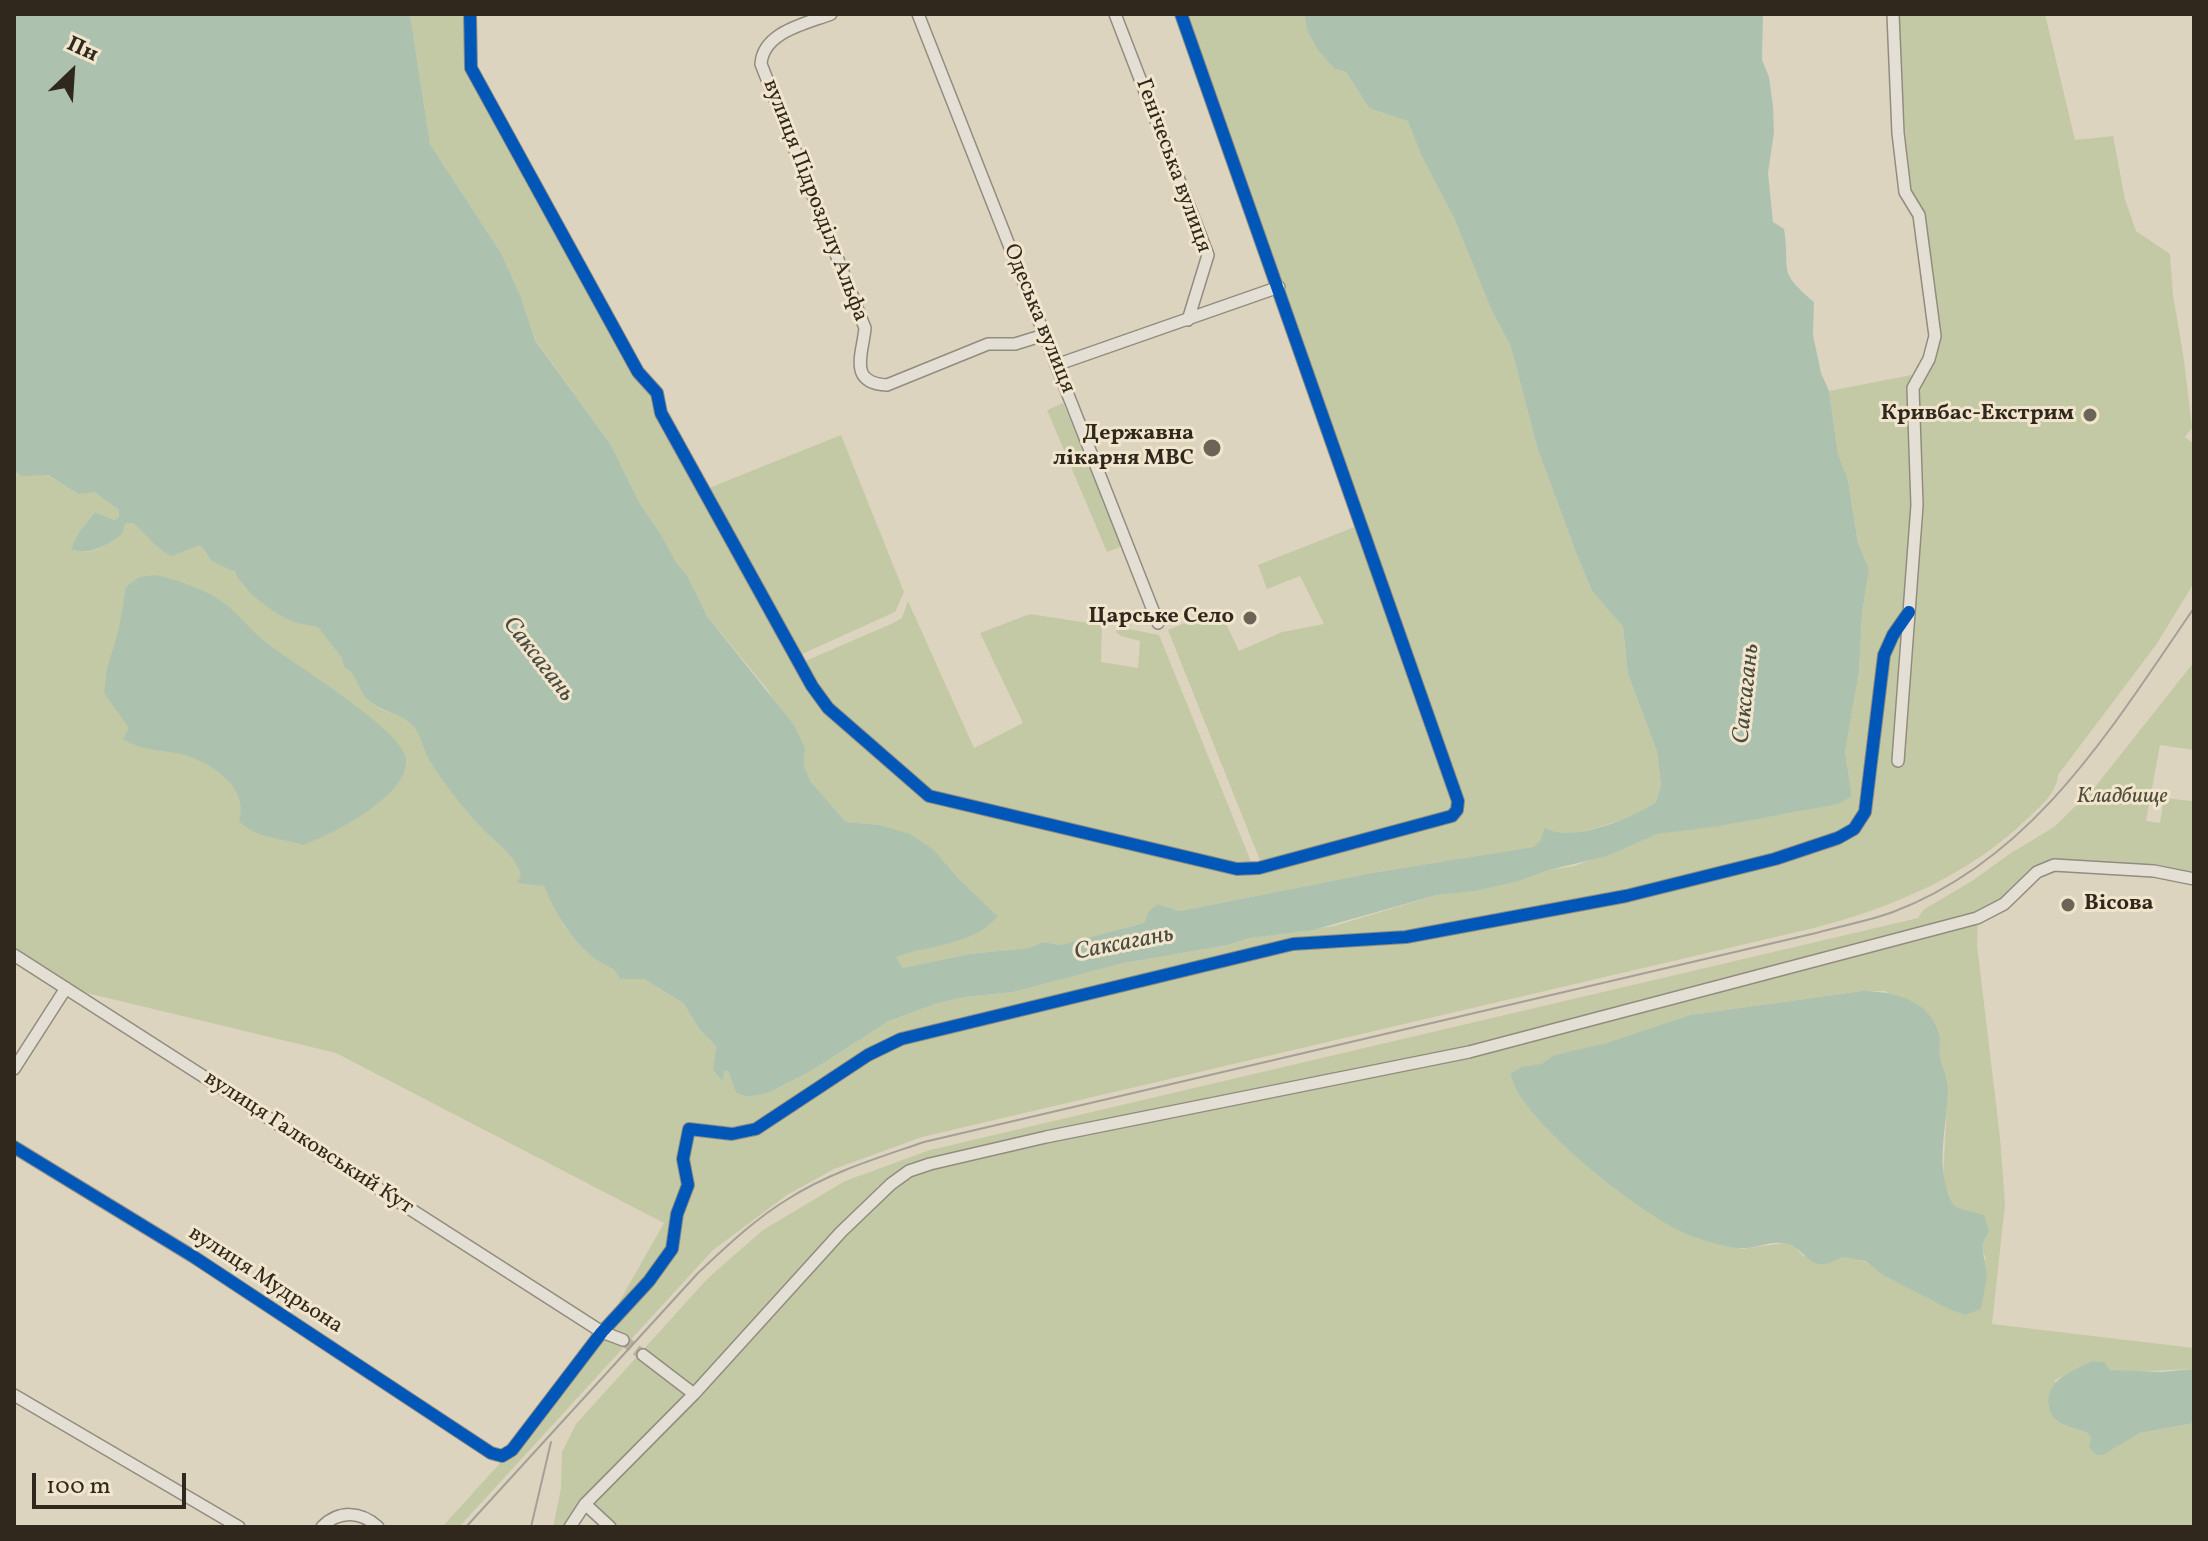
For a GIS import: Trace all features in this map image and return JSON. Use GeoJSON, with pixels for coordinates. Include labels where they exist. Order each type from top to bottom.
{"type":"FeatureCollection","features":[{"type":"Feature","properties":{"kind":"street"},"geometry":{"type":"LineString","coordinates":[[470,14],[471,68],[638,372],[657,393],[661,413],[812,686],[828,708],[929,796],[1237,869],[1259,868],[1452,816],[1457,810],[1458,801],[1181,14]]}},
{"type":"Feature","properties":{"kind":"street","name":"вулиця Підрозділу Альфа"},"geometry":{"type":"LineString","coordinates":[[831,14],[770,41],[762,52],[761,64],[865,328],[858,365],[877,385],[887,385],[988,344],[1015,344],[1044,335]]}},
{"type":"Feature","properties":{"kind":"street","name":"Одеська вулиця"},"geometry":{"type":"LineString","coordinates":[[918,14],[1158,623]]}},
{"type":"Feature","properties":{"kind":"street","name":"Генічеська вулиця"},"geometry":{"type":"LineString","coordinates":[[1115,14],[1208,255],[1188,320]]}},
{"type":"Feature","properties":{"kind":"street"},"geometry":{"type":"LineString","coordinates":[[1893,14],[1898,133],[1905,192],[1919,215],[1935,336],[1929,359],[1913,388],[1917,505],[1898,761]]}},
{"type":"Feature","properties":{"kind":"street"},"geometry":{"type":"LineString","coordinates":[[1056,365],[1279,287]]}},
{"type":"Feature","properties":{"kind":"street"},"geometry":{"type":"LineString","coordinates":[[602,1332],[649,1281],[672,1249],[677,1214],[688,1185],[683,1159],[689,1129],[732,1134],[756,1129],[868,1055],[901,1039],[1293,944],[1406,937],[1626,896],[1775,859],[1838,838],[1854,829],[1865,812],[1884,655],[1909,612]]}},
{"type":"Feature","properties":{"kind":"street"},"geometry":{"type":"LineString","coordinates":[[570,1527],[585,1504],[694,1394],[841,1232],[909,1171],[1046,1137],[1469,1052],[1977,918],[2004,904],[2037,872],[2054,865],[2154,871],[2194,879]]}},
{"type":"Feature","properties":{"kind":"street","name":"вулиця Галковський Кут"},"geometry":{"type":"LineString","coordinates":[[14,955],[602,1332],[623,1340]]}},
{"type":"Feature","properties":{"kind":"street"},"geometry":{"type":"LineString","coordinates":[[14,1069],[66,988]]}},
{"type":"Feature","properties":{"kind":"street","name":"вулиця Мудрьона"},"geometry":{"type":"LineString","coordinates":[[14,1147],[194,1257],[491,1453],[502,1456],[512,1450],[602,1332]]}},
{"type":"Feature","properties":{"kind":"street"},"geometry":{"type":"LineString","coordinates":[[643,1355],[694,1394]]}},
{"type":"Feature","properties":{"kind":"street"},"geometry":{"type":"LineString","coordinates":[[14,1395],[239,1527]]}},
{"type":"Feature","properties":{"kind":"street"},"geometry":{"type":"LineString","coordinates":[[585,1504],[610,1527]]}},
{"type":"Feature","properties":{"kind":"street"},"geometry":{"type":"LineString","coordinates":[[322,1527],[334,1518],[351,1514],[365,1517],[378,1527]]}},
{"type":"Feature","properties":{"kind":"green space"},"geometry":{"type":"Polygon","coordinates":[[[410,14],[465,14],[467,68],[654,395],[809,688],[927,799],[1236,872],[1461,812],[1283,285],[1186,14],[1304,14],[1307,30],[1335,69],[1346,72],[1369,108],[1408,120],[1422,157],[1454,218],[1491,309],[1511,347],[1537,447],[1576,553],[1592,591],[1623,627],[1628,674],[1657,752],[1661,785],[1656,802],[1600,827],[1551,836],[1534,847],[1372,873],[1180,911],[1157,904],[1148,912],[1144,923],[1060,945],[1043,942],[1029,948],[969,954],[902,968],[895,957],[960,939],[997,918],[934,850],[880,825],[846,822],[811,782],[804,766],[805,748],[767,689],[707,616],[687,575],[640,504],[611,445],[535,339],[521,297],[501,253],[430,144],[410,14]]]}},
{"type":"Feature","properties":{"kind":"green space"},"geometry":{"type":"Polygon","coordinates":[[[1898,14],[2045,14],[2075,140],[2113,136],[2125,199],[2136,231],[2170,254],[2192,428],[2185,437],[2194,444],[2194,583],[2156,645],[2058,775],[2055,788],[2047,799],[1980,857],[1928,887],[1873,910],[1814,928],[922,1137],[834,1169],[787,1195],[713,1250],[459,1527],[442,1527],[512,1450],[602,1332],[664,1223],[336,1053],[66,988],[14,955],[14,470],[21,475],[47,475],[78,494],[95,491],[119,510],[119,517],[114,520],[95,512],[79,532],[72,549],[96,550],[109,542],[125,524],[133,523],[153,542],[201,545],[208,556],[234,572],[243,586],[261,601],[288,617],[318,626],[369,701],[411,723],[444,782],[488,834],[511,854],[526,878],[544,886],[564,926],[580,945],[618,974],[644,979],[683,1003],[700,1030],[716,1046],[713,1072],[722,1081],[724,1069],[728,1071],[736,1093],[747,1097],[768,1093],[811,1071],[889,1021],[938,1003],[1013,992],[1124,963],[1228,945],[1250,938],[1334,926],[1437,895],[1476,891],[1574,866],[1657,834],[1796,812],[1852,796],[1845,752],[1859,672],[1862,614],[1869,569],[1858,543],[1848,480],[1838,454],[1829,391],[1927,372],[1935,359],[1940,336],[1925,215],[1909,190],[1898,14]]]}},
{"type":"Feature","properties":{"kind":"green space"},"geometry":{"type":"Polygon","coordinates":[[[1063,403],[1123,546],[1107,552],[1047,410],[1063,403]]]}},
{"type":"Feature","properties":{"kind":"green space"},"geometry":{"type":"Polygon","coordinates":[[[841,435],[904,592],[895,612],[800,655],[709,488],[841,435]]]}},
{"type":"Feature","properties":{"kind":"green space"},"geometry":{"type":"Polygon","coordinates":[[[1357,526],[1455,802],[1450,813],[1261,863],[1168,630],[1219,609],[1239,651],[1282,632],[1324,624],[1300,576],[1267,589],[1258,565],[1357,526]]]}},
{"type":"Feature","properties":{"kind":"green space"},"geometry":{"type":"Polygon","coordinates":[[[908,601],[974,748],[1023,723],[980,633],[1030,614],[1102,625],[1101,662],[1138,668],[1140,641],[1121,636],[1116,632],[1118,627],[1159,635],[1252,864],[1240,864],[932,793],[830,705],[803,662],[902,618],[908,601]]]}},
{"type":"Feature","properties":{"kind":"green space","name":"Кладбище"},"geometry":{"type":"Polygon","coordinates":[[[2194,662],[2194,750],[2160,745],[2146,821],[2160,823],[2164,798],[2192,801],[2194,784],[2194,879],[2054,865],[1978,918],[1977,945],[2005,1204],[1992,1324],[2194,1348],[2194,1369],[2126,1372],[2110,1370],[2092,1361],[2055,1380],[2057,1421],[2089,1434],[2103,1455],[2140,1433],[2194,1423],[2194,1527],[611,1527],[586,1504],[570,1527],[553,1527],[561,1488],[562,1452],[576,1424],[708,1278],[763,1230],[845,1181],[930,1150],[1918,918],[1923,910],[2054,827],[2095,787],[2194,662]],[[1862,991],[1690,1015],[1607,1044],[1554,1055],[1538,1064],[1594,1172],[1644,1208],[1742,1249],[1784,1243],[1795,1247],[1803,1256],[1862,1260],[1903,1283],[1986,1259],[1967,1210],[1955,1208],[1943,1180],[1948,1082],[1940,1057],[1938,1031],[1885,991],[1862,991]]]}},
{"type":"Feature","properties":{"kind":"water","name":"Саксагань"},"geometry":{"type":"Polygon","coordinates":[[[14,14],[410,14],[430,144],[501,253],[521,297],[535,340],[611,445],[640,504],[687,575],[707,616],[794,725],[805,748],[804,766],[811,782],[846,822],[880,825],[910,834],[934,850],[998,917],[983,930],[967,937],[896,957],[902,968],[969,954],[1029,948],[1043,942],[1060,945],[1144,923],[1148,912],[1157,904],[1180,911],[1372,873],[1533,847],[1540,841],[1545,828],[1556,832],[1585,831],[1632,815],[1656,802],[1661,785],[1657,752],[1628,674],[1623,627],[1592,591],[1576,553],[1537,447],[1511,347],[1491,309],[1454,218],[1422,157],[1408,121],[1369,108],[1346,72],[1335,69],[1318,50],[1307,30],[1304,14],[1763,14],[1762,60],[1769,77],[1773,106],[1774,132],[1768,173],[1773,222],[1784,229],[1790,276],[1814,302],[1813,335],[1821,373],[1829,391],[1838,454],[1848,480],[1858,543],[1869,569],[1862,614],[1859,672],[1845,752],[1852,796],[1838,804],[1657,834],[1607,856],[1519,881],[1476,891],[1437,895],[1313,930],[1250,938],[1228,945],[1124,963],[1013,992],[938,1003],[889,1021],[811,1071],[768,1093],[747,1097],[736,1093],[728,1071],[724,1070],[723,1082],[713,1071],[716,1046],[700,1030],[683,1003],[644,979],[620,979],[616,972],[587,952],[572,936],[544,886],[517,883],[521,875],[516,863],[450,791],[430,761],[414,727],[404,718],[368,700],[318,627],[292,621],[268,607],[244,586],[235,572],[212,561],[200,545],[171,556],[133,523],[125,524],[122,534],[98,549],[84,552],[71,549],[79,532],[95,512],[114,520],[119,517],[119,510],[95,492],[78,494],[48,475],[21,476],[14,470],[14,14]]]}},
{"type":"Feature","properties":{"kind":"water"},"geometry":{"type":"Polygon","coordinates":[[[156,575],[193,586],[220,600],[263,640],[343,696],[386,731],[400,746],[406,759],[404,773],[383,800],[350,823],[303,845],[246,827],[239,821],[241,809],[234,788],[206,764],[123,739],[129,728],[104,693],[107,669],[119,628],[126,587],[139,577],[156,575]]]}},
{"type":"Feature","properties":{"kind":"water"},"geometry":{"type":"Polygon","coordinates":[[[1862,991],[1896,995],[1917,1004],[1933,1020],[1938,1031],[1940,1056],[1948,1086],[1944,1178],[1955,1207],[1984,1215],[1989,1230],[1982,1245],[1987,1277],[1981,1309],[1965,1315],[1881,1274],[1866,1261],[1842,1257],[1830,1263],[1815,1263],[1783,1243],[1735,1248],[1674,1228],[1618,1191],[1559,1141],[1518,1092],[1511,1073],[1522,1067],[1541,1064],[1554,1055],[1607,1043],[1690,1015],[1862,991]]]}},
{"type":"Feature","properties":{"kind":"water"},"geometry":{"type":"Polygon","coordinates":[[[2092,1361],[2104,1362],[2110,1370],[2161,1372],[2194,1369],[2194,1423],[2140,1433],[2103,1455],[2096,1455],[2089,1447],[2089,1434],[2054,1418],[2049,1398],[2055,1383],[2092,1361]]]}},
{"type":"Feature","properties":{"kind":"tunnel"},"geometry":{"type":"LineString","coordinates":[[623,1340],[643,1355]]}},
{"type":"Feature","properties":{"kind":"tram line"},"geometry":{"type":"LineString","coordinates":[[466,1527],[698,1273],[753,1224],[804,1189],[854,1166],[924,1142],[1816,933],[1893,912],[1943,888],[1988,858],[2029,823],[2100,742],[2194,608]]}},
{"type":"Feature","properties":{"kind":"tram line"},"geometry":{"type":"LineString","coordinates":[[531,1527],[551,1442]]}},
{"type":"Feature","properties":{"kind":"cycle path"},"geometry":{"type":"LineString","coordinates":[[470,14],[471,68],[638,372],[657,393],[661,413],[812,686],[828,708],[929,796],[1237,869],[1259,868],[1452,816],[1457,810],[1458,801],[1181,14]]}},
{"type":"Feature","properties":{"kind":"cycle path"},"geometry":{"type":"LineString","coordinates":[[14,1147],[194,1257],[491,1453],[502,1456],[512,1450],[602,1332],[649,1281],[672,1249],[677,1214],[688,1185],[683,1159],[689,1129],[732,1134],[756,1129],[868,1055],[901,1039],[1293,944],[1406,937],[1626,896],[1775,859],[1838,838],[1854,829],[1865,812],[1884,655],[1909,612]]}},
{"type":"Feature","properties":{"kind":"place","name":"Кривбас-Екстрим"},"geometry":{"type":"Point","coordinates":[2090,415]}},
{"type":"Feature","properties":{"kind":"place","name":"Державна лікарня МВС"},"geometry":{"type":"Point","coordinates":[1212,448]}},
{"type":"Feature","properties":{"kind":"place","name":"Царське Село"},"geometry":{"type":"Point","coordinates":[1250,618]}},
{"type":"Feature","properties":{"kind":"place","name":"Вісова"},"geometry":{"type":"Point","coordinates":[2068,905]}}]}
